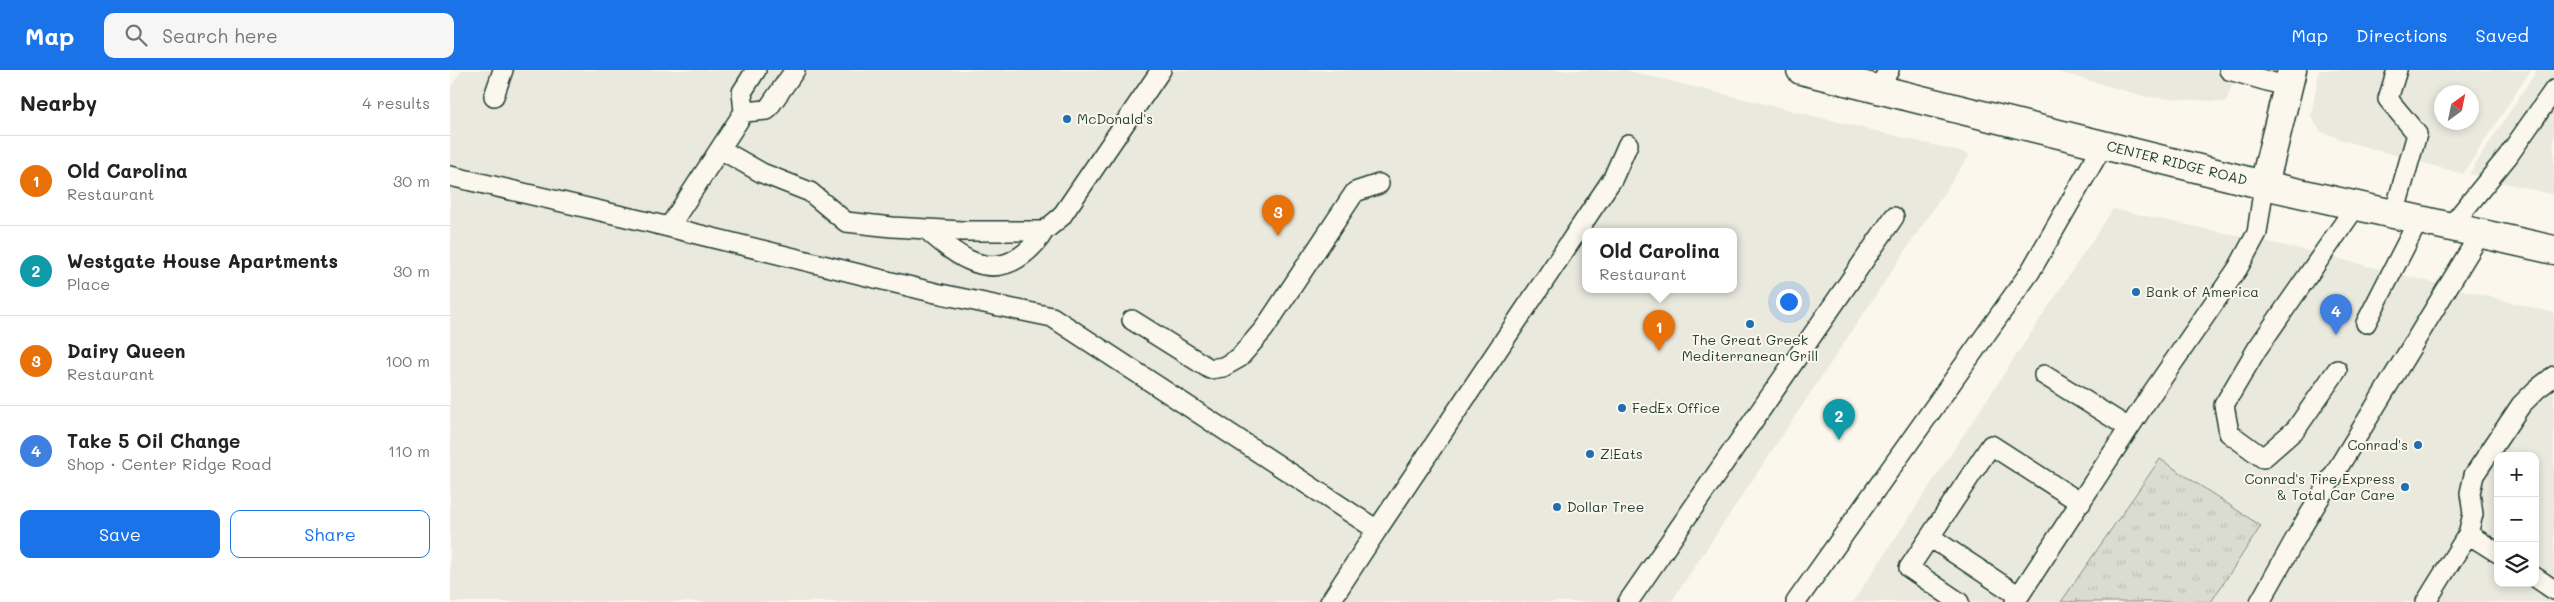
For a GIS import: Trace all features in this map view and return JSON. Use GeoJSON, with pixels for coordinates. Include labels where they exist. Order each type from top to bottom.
{"type":"FeatureCollection","features":[{"type":"Feature","properties":{"kind":"main road","name":"CENTER RIDGE ROAD"},"geometry":{"type":"LineString","coordinates":[[1801,70],[1884,80],[2103,145],[2264,185],[2554,250]]}},
{"type":"Feature","properties":{"kind":"main road"},"geometry":{"type":"LineString","coordinates":[[2264,185],[2290,79]]}},
{"type":"Feature","properties":{"kind":"lane"},"geometry":{"type":"LineString","coordinates":[[494,96],[503,70]]}},
{"type":"Feature","properties":{"kind":"lane"},"geometry":{"type":"LineString","coordinates":[[669,227],[744,112],[742,92],[756,70]]}},
{"type":"Feature","properties":{"kind":"lane"},"geometry":{"type":"LineString","coordinates":[[744,112],[767,110],[795,70]]}},
{"type":"Feature","properties":{"kind":"lane"},"geometry":{"type":"LineString","coordinates":[[926,229],[947,247],[968,261],[984,266],[1000,266],[1012,262],[1030,250],[1044,231],[1061,217],[1161,70]]}},
{"type":"Feature","properties":{"kind":"lane"},"geometry":{"type":"LineString","coordinates":[[2229,70],[2290,79]]}},
{"type":"Feature","properties":{"kind":"lane"},"geometry":{"type":"LineString","coordinates":[[2366,323],[2407,217],[2417,134],[2388,99],[2398,70]]}},
{"type":"Feature","properties":{"kind":"lane"},"geometry":{"type":"LineString","coordinates":[[2450,227],[2508,156],[2554,90]]}},
{"type":"Feature","properties":{"kind":"lane"},"geometry":{"type":"LineString","coordinates":[[2532,121],[2554,117]]}},
{"type":"Feature","properties":{"kind":"lane"},"geometry":{"type":"LineString","coordinates":[[1330,602],[1613,178],[1628,144]]}},
{"type":"Feature","properties":{"kind":"lane"},"geometry":{"type":"LineString","coordinates":[[1796,602],[2030,272],[2103,145]]}},
{"type":"Feature","properties":{"kind":"lane"},"geometry":{"type":"LineString","coordinates":[[720,149],[762,172],[810,192],[846,222],[926,229],[1044,231]]}},
{"type":"Feature","properties":{"kind":"lane"},"geometry":{"type":"LineString","coordinates":[[450,176],[669,227],[936,294],[1052,317],[1377,530]]}},
{"type":"Feature","properties":{"kind":"lane"},"geometry":{"type":"LineString","coordinates":[[1132,320],[1210,369],[1223,367],[1231,363],[1239,358],[1264,329],[1355,192],[1379,184]]}},
{"type":"Feature","properties":{"kind":"lane"},"geometry":{"type":"LineString","coordinates":[[1930,537],[2017,599],[2129,428],[2238,268],[2257,233],[2264,185]]}},
{"type":"Feature","properties":{"kind":"lane"},"geometry":{"type":"LineString","coordinates":[[2337,370],[2296,429],[2263,458],[2229,433],[2224,405],[2256,350],[2356,206]]}},
{"type":"Feature","properties":{"kind":"lane"},"geometry":{"type":"LineString","coordinates":[[1628,602],[1894,217]]}},
{"type":"Feature","properties":{"kind":"lane"},"geometry":{"type":"LineString","coordinates":[[2260,602],[2307,519],[2480,234]]}},
{"type":"Feature","properties":{"kind":"lane"},"geometry":{"type":"LineString","coordinates":[[2044,375],[2129,428]]}},
{"type":"Feature","properties":{"kind":"lane"},"geometry":{"type":"LineString","coordinates":[[2426,602],[2468,534],[2473,514],[2470,493],[2474,475],[2521,405],[2553,377]]}},
{"type":"Feature","properties":{"kind":"lane"},"geometry":{"type":"LineString","coordinates":[[1959,602],[1909,568],[1991,445],[2081,503]]}},
{"type":"Feature","properties":{"kind":"lane"},"geometry":{"type":"LineString","coordinates":[[2468,534],[2494,550]]}},
{"type":"Feature","properties":{"kind":"lane"},"geometry":{"type":"LineString","coordinates":[[2539,580],[2554,590]]}},
{"type":"Feature","properties":{"kind":"shaded area"},"geometry":{"type":"Polygon","coordinates":[[[462,70],[1625,70],[1970,154],[1671,602],[450,602],[450,88],[462,70]]]}},
{"type":"Feature","properties":{"kind":"shaded area"},"geometry":{"type":"Polygon","coordinates":[[[2052,70],[2237,70],[2226,102],[2147,97],[2052,70]]]}},
{"type":"Feature","properties":{"kind":"shaded area"},"geometry":{"type":"Polygon","coordinates":[[[2319,70],[2531,70],[2463,174],[2345,141],[2320,131],[2311,116],[2319,70]]]}},
{"type":"Feature","properties":{"kind":"shaded area"},"geometry":{"type":"Polygon","coordinates":[[[2537,70],[2554,70],[2554,195],[2469,174],[2537,70]]]}},
{"type":"Feature","properties":{"kind":"shaded area"},"geometry":{"type":"Polygon","coordinates":[[[2113,209],[2304,250],[2554,313],[2554,602],[2211,602],[2261,526],[2160,459],[2061,602],[1853,602],[2113,209]]]}},
{"type":"Feature","properties":{"kind":"green space"},"geometry":{"type":"Polygon","coordinates":[[[2160,459],[2261,526],[2211,602],[2061,602],[2160,459]]]}},
{"type":"Feature","properties":{"kind":"place","name":"McDonald's"},"geometry":{"type":"Point","coordinates":[1067,119]}},
{"type":"Feature","properties":{"kind":"place","name":"Dairy Queen"},"geometry":{"type":"Point","coordinates":[1278,236]}},
{"type":"Feature","properties":{"kind":"place","name":"Bank of America"},"geometry":{"type":"Point","coordinates":[2136,292]}},
{"type":"Feature","properties":{"kind":"place","name":"The Great Greek Mediterranean Grill"},"geometry":{"type":"Point","coordinates":[1750,324]}},
{"type":"Feature","properties":{"kind":"place","name":"Take 5 Oil Change"},"geometry":{"type":"Point","coordinates":[2336,335]}},
{"type":"Feature","properties":{"kind":"place","name":"Old Carolina"},"geometry":{"type":"Point","coordinates":[1659,351]}},
{"type":"Feature","properties":{"kind":"place","name":"FedEx Office"},"geometry":{"type":"Point","coordinates":[1622,408]}},
{"type":"Feature","properties":{"kind":"place","name":"Westgate House Apartments"},"geometry":{"type":"Point","coordinates":[1839,440]}},
{"type":"Feature","properties":{"kind":"place","name":"Conrad's"},"geometry":{"type":"Point","coordinates":[2418,445]}},
{"type":"Feature","properties":{"kind":"place","name":"Z!Eats"},"geometry":{"type":"Point","coordinates":[1590,454]}},
{"type":"Feature","properties":{"kind":"place","name":"Conrad's Tire Express & Total Car Care"},"geometry":{"type":"Point","coordinates":[2405,487]}},
{"type":"Feature","properties":{"kind":"place","name":"Dollar Tree"},"geometry":{"type":"Point","coordinates":[1557,507]}}]}
